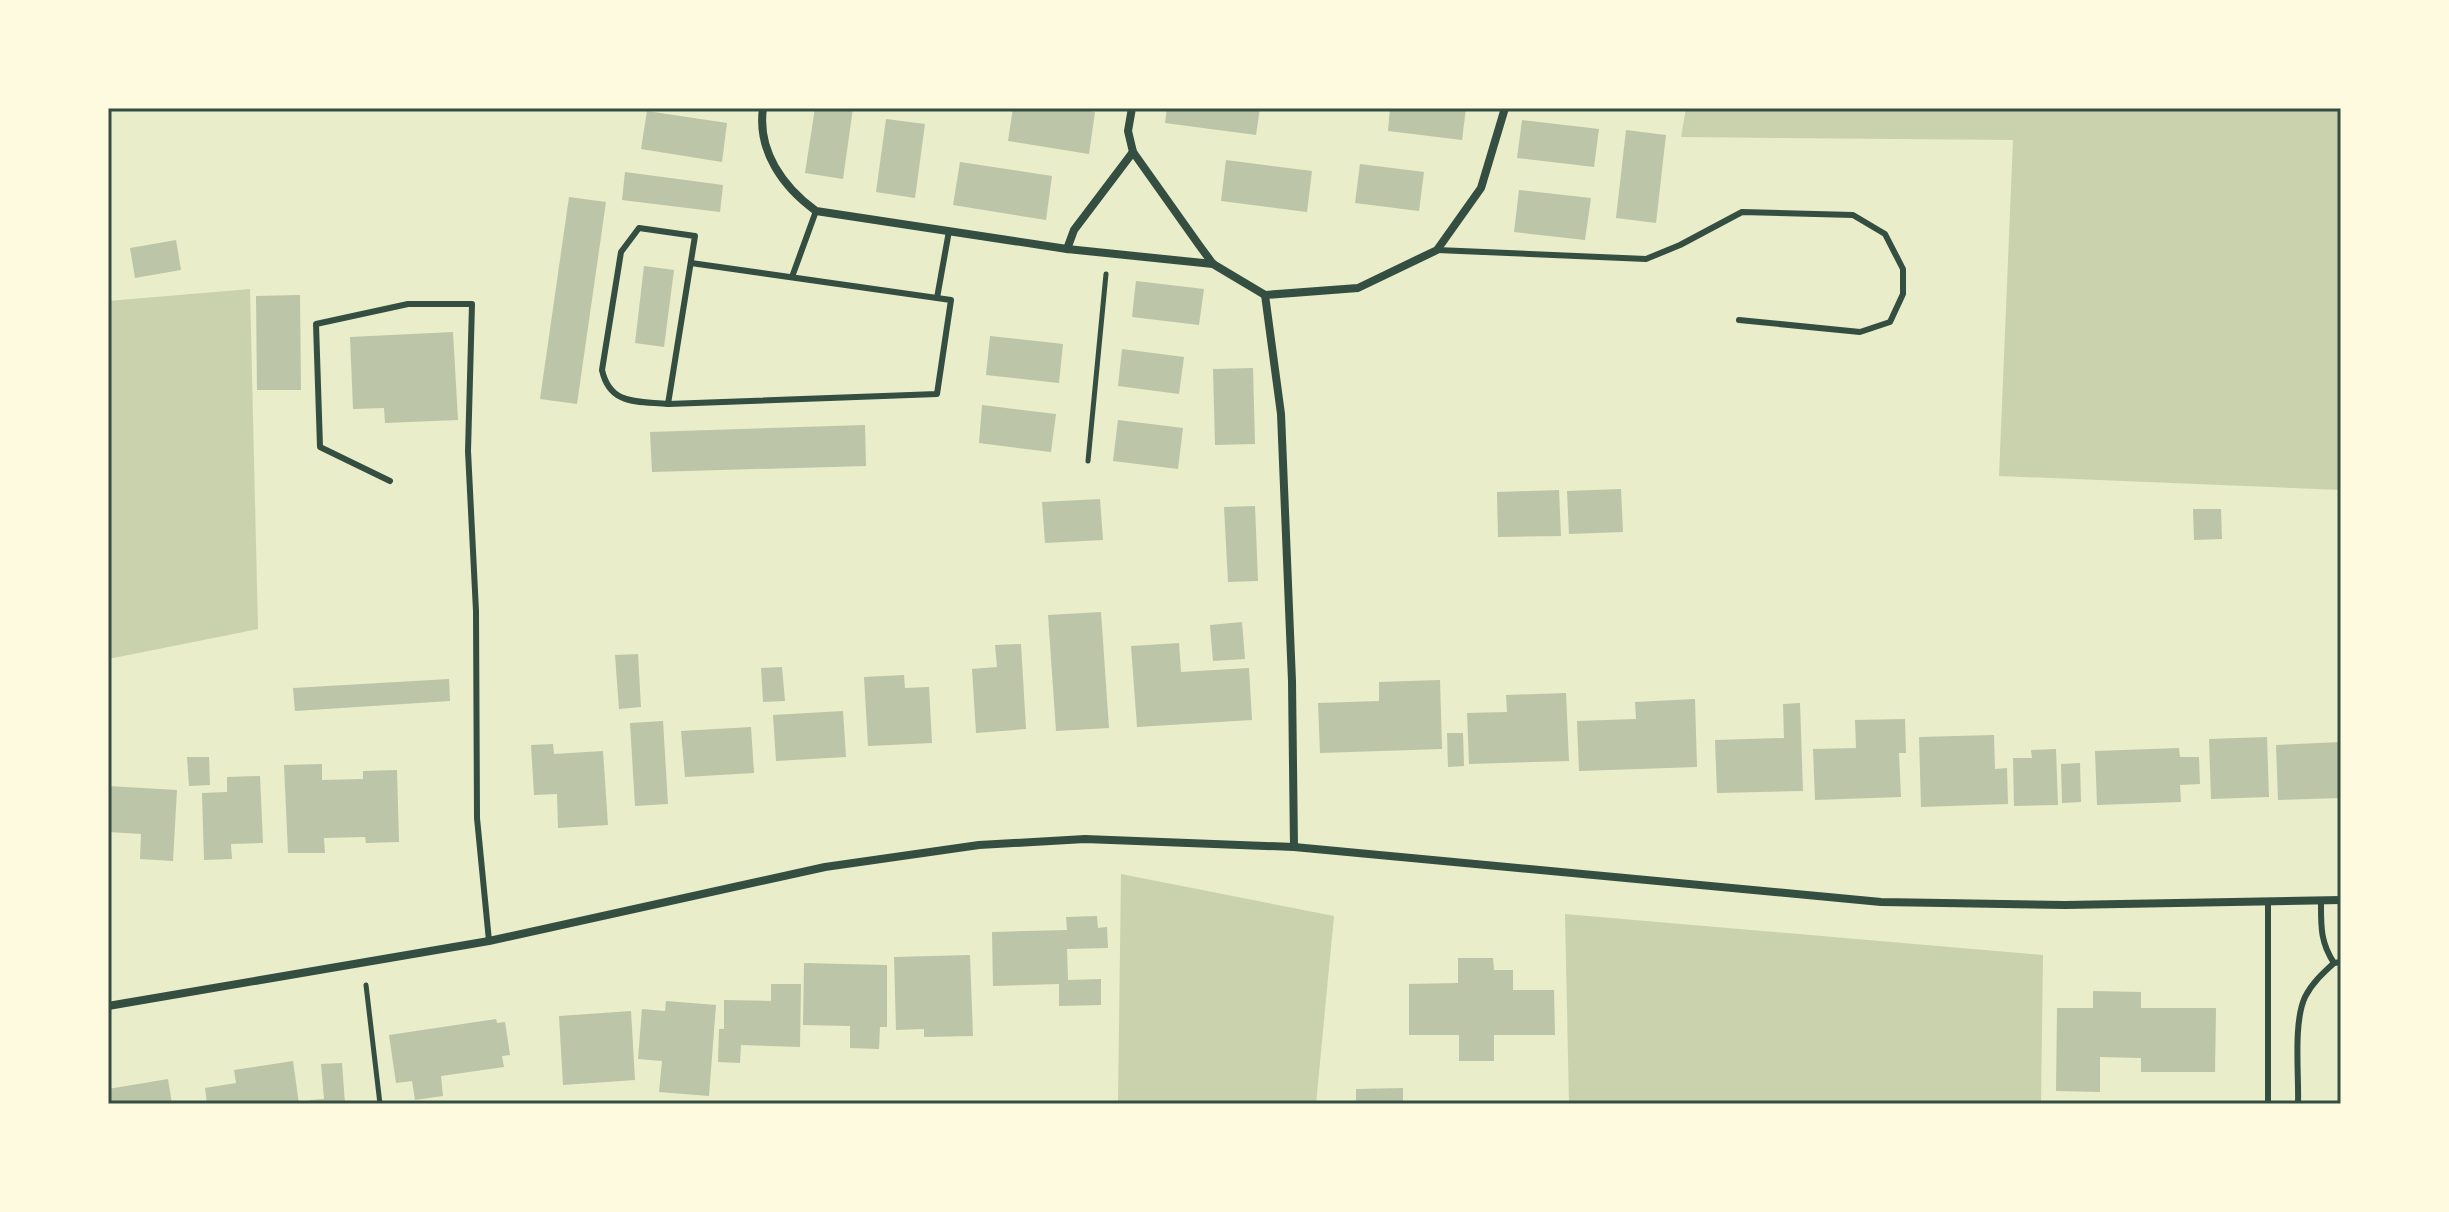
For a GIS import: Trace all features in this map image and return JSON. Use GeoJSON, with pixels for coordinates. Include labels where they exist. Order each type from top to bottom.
{"type":"FeatureCollection","features":[{"type":"Feature","properties":{"kind":"street"},"geometry":{"type":"LineString","coordinates":[[763,108],[768,151],[778,175],[797,197],[816,211],[1067,249],[1213,264]]}},
{"type":"Feature","properties":{"kind":"street"},"geometry":{"type":"LineString","coordinates":[[1132,108],[1128,131],[1133,152],[1213,264],[1265,295],[1358,288],[1437,250],[1481,188],[1505,108]]}},
{"type":"Feature","properties":{"kind":"street"},"geometry":{"type":"LineString","coordinates":[[1067,249],[1074,230],[1133,152]]}},
{"type":"Feature","properties":{"kind":"street"},"geometry":{"type":"LineString","coordinates":[[1265,295],[1281,414],[1292,681],[1294,847]]}},
{"type":"Feature","properties":{"kind":"street"},"geometry":{"type":"LineString","coordinates":[[108,1006],[489,941],[825,867],[979,845],[1085,839],[1202,841],[1294,847],[1881,902],[2065,905],[2341,900]]}},
{"type":"Feature","properties":{"kind":"lane"},"geometry":{"type":"LineString","coordinates":[[792,277],[816,211]]}},
{"type":"Feature","properties":{"kind":"lane"},"geometry":{"type":"LineString","coordinates":[[1437,250],[1646,259],[1742,212],[1853,215],[1885,234],[1903,269],[1903,294],[1890,322],[1860,332],[1739,320]]}},
{"type":"Feature","properties":{"kind":"lane"},"geometry":{"type":"LineString","coordinates":[[668,404],[695,236],[639,228],[621,252],[602,370],[605,387],[620,399],[668,404],[937,394],[951,300],[691,263]]}},
{"type":"Feature","properties":{"kind":"lane"},"geometry":{"type":"LineString","coordinates":[[937,298],[949,231]]}},
{"type":"Feature","properties":{"kind":"lane"},"geometry":{"type":"LineString","coordinates":[[390,481],[320,447],[316,324],[408,304],[472,304],[468,451],[476,611],[477,818],[489,941]]}},
{"type":"Feature","properties":{"kind":"lane"},"geometry":{"type":"LineString","coordinates":[[2298,1104],[2303,1003],[2318,979],[2337,963],[2325,949],[2320,933],[2321,901]]}},
{"type":"Feature","properties":{"kind":"lane"},"geometry":{"type":"LineString","coordinates":[[2268,903],[2268,1104]]}},
{"type":"Feature","properties":{"kind":"path"},"geometry":{"type":"LineString","coordinates":[[1088,461],[1108,253]]}},
{"type":"Feature","properties":{"kind":"path"},"geometry":{"type":"LineString","coordinates":[[363,964],[380,1104]]}},
{"type":"Feature","properties":{"kind":"green space"},"geometry":{"type":"Polygon","coordinates":[[[1686,108],[2341,108],[2341,490],[1999,476],[2013,140],[1681,137],[1686,108]]]}},
{"type":"Feature","properties":{"kind":"green space"},"geometry":{"type":"Polygon","coordinates":[[[250,289],[258,629],[108,659],[108,301],[250,289]]]}},
{"type":"Feature","properties":{"kind":"green space"},"geometry":{"type":"Polygon","coordinates":[[[1121,874],[1334,916],[1316,1104],[1118,1104],[1121,874]]]}},
{"type":"Feature","properties":{"kind":"green space"},"geometry":{"type":"Polygon","coordinates":[[[1565,914],[2043,955],[2041,1104],[1569,1104],[1565,914]]]}},
{"type":"Feature","properties":{"kind":"building"},"geometry":{"type":"Polygon","coordinates":[[[815,108],[853,108],[843,179],[805,173],[815,108]]]}},
{"type":"Feature","properties":{"kind":"building"},"geometry":{"type":"Polygon","coordinates":[[[1013,108],[1071,108],[1095,112],[1089,154],[1008,141],[1013,108]]]}},
{"type":"Feature","properties":{"kind":"building"},"geometry":{"type":"Polygon","coordinates":[[[1167,108],[1260,108],[1256,135],[1165,123],[1167,108]]]}},
{"type":"Feature","properties":{"kind":"building"},"geometry":{"type":"Polygon","coordinates":[[[1390,108],[1466,108],[1462,140],[1388,131],[1390,108]]]}},
{"type":"Feature","properties":{"kind":"building"},"geometry":{"type":"Polygon","coordinates":[[[647,111],[727,123],[722,162],[641,149],[647,111]]]}},
{"type":"Feature","properties":{"kind":"building"},"geometry":{"type":"Polygon","coordinates":[[[886,119],[925,124],[915,198],[876,192],[886,119]]]}},
{"type":"Feature","properties":{"kind":"building"},"geometry":{"type":"Polygon","coordinates":[[[1522,120],[1599,129],[1594,167],[1517,158],[1522,120]]]}},
{"type":"Feature","properties":{"kind":"building"},"geometry":{"type":"Polygon","coordinates":[[[1626,130],[1666,135],[1656,223],[1616,218],[1626,130]]]}},
{"type":"Feature","properties":{"kind":"building"},"geometry":{"type":"Polygon","coordinates":[[[1226,160],[1312,171],[1307,212],[1221,201],[1226,160]]]}},
{"type":"Feature","properties":{"kind":"building"},"geometry":{"type":"Polygon","coordinates":[[[960,162],[1052,176],[1046,220],[953,205],[960,162]]]}},
{"type":"Feature","properties":{"kind":"building"},"geometry":{"type":"Polygon","coordinates":[[[1360,164],[1424,172],[1419,211],[1355,203],[1360,164]]]}},
{"type":"Feature","properties":{"kind":"building"},"geometry":{"type":"Polygon","coordinates":[[[625,172],[723,185],[720,212],[622,200],[625,172]]]}},
{"type":"Feature","properties":{"kind":"building"},"geometry":{"type":"Polygon","coordinates":[[[1519,190],[1591,198],[1585,240],[1514,232],[1519,190]]]}},
{"type":"Feature","properties":{"kind":"building"},"geometry":{"type":"Polygon","coordinates":[[[569,197],[606,202],[577,404],[540,399],[569,197]]]}},
{"type":"Feature","properties":{"kind":"building"},"geometry":{"type":"Polygon","coordinates":[[[176,240],[181,270],[135,278],[130,248],[176,240]]]}},
{"type":"Feature","properties":{"kind":"building"},"geometry":{"type":"Polygon","coordinates":[[[644,266],[674,270],[664,347],[635,343],[644,266]]]}},
{"type":"Feature","properties":{"kind":"building"},"geometry":{"type":"Polygon","coordinates":[[[1136,281],[1204,289],[1199,325],[1132,317],[1136,281]]]}},
{"type":"Feature","properties":{"kind":"building"},"geometry":{"type":"Polygon","coordinates":[[[300,295],[301,390],[257,390],[256,296],[300,295]]]}},
{"type":"Feature","properties":{"kind":"building"},"geometry":{"type":"Polygon","coordinates":[[[453,332],[458,420],[385,423],[384,408],[353,409],[350,337],[453,332]]]}},
{"type":"Feature","properties":{"kind":"building"},"geometry":{"type":"Polygon","coordinates":[[[990,336],[1063,344],[1059,383],[986,375],[990,336]]]}},
{"type":"Feature","properties":{"kind":"building"},"geometry":{"type":"Polygon","coordinates":[[[1122,349],[1184,357],[1179,394],[1118,386],[1122,349]]]}},
{"type":"Feature","properties":{"kind":"building"},"geometry":{"type":"Polygon","coordinates":[[[1253,368],[1255,444],[1215,445],[1213,369],[1253,368]]]}},
{"type":"Feature","properties":{"kind":"building"},"geometry":{"type":"Polygon","coordinates":[[[982,405],[1056,414],[1051,452],[979,443],[982,405]]]}},
{"type":"Feature","properties":{"kind":"building"},"geometry":{"type":"Polygon","coordinates":[[[1118,420],[1183,428],[1178,469],[1113,461],[1118,420]]]}},
{"type":"Feature","properties":{"kind":"building"},"geometry":{"type":"Polygon","coordinates":[[[865,425],[866,466],[652,472],[650,432],[865,425]]]}},
{"type":"Feature","properties":{"kind":"building"},"geometry":{"type":"Polygon","coordinates":[[[1621,489],[1623,532],[1569,534],[1567,491],[1621,489]]]}},
{"type":"Feature","properties":{"kind":"building"},"geometry":{"type":"Polygon","coordinates":[[[1559,490],[1561,536],[1498,537],[1497,492],[1559,490]]]}},
{"type":"Feature","properties":{"kind":"building"},"geometry":{"type":"Polygon","coordinates":[[[1100,499],[1103,540],[1045,543],[1042,502],[1100,499]]]}},
{"type":"Feature","properties":{"kind":"building"},"geometry":{"type":"Polygon","coordinates":[[[1255,506],[1258,581],[1228,582],[1224,507],[1255,506]]]}},
{"type":"Feature","properties":{"kind":"building"},"geometry":{"type":"Polygon","coordinates":[[[2193,509],[2221,509],[2222,539],[2194,540],[2193,509]]]}},
{"type":"Feature","properties":{"kind":"building"},"geometry":{"type":"Polygon","coordinates":[[[1101,612],[1109,728],[1056,731],[1048,615],[1101,612]]]}},
{"type":"Feature","properties":{"kind":"building"},"geometry":{"type":"Polygon","coordinates":[[[1242,622],[1245,659],[1213,661],[1210,625],[1242,622]]]}},
{"type":"Feature","properties":{"kind":"building"},"geometry":{"type":"Polygon","coordinates":[[[1179,643],[1181,672],[1249,668],[1252,720],[1137,727],[1131,646],[1179,643]]]}},
{"type":"Feature","properties":{"kind":"building"},"geometry":{"type":"Polygon","coordinates":[[[1021,644],[1026,729],[976,733],[972,669],[997,667],[995,645],[1021,644]]]}},
{"type":"Feature","properties":{"kind":"building"},"geometry":{"type":"Polygon","coordinates":[[[638,654],[641,707],[619,709],[615,655],[638,654]]]}},
{"type":"Feature","properties":{"kind":"building"},"geometry":{"type":"Polygon","coordinates":[[[782,667],[785,701],[763,702],[761,668],[782,667]]]}},
{"type":"Feature","properties":{"kind":"building"},"geometry":{"type":"Polygon","coordinates":[[[904,675],[905,688],[929,687],[932,743],[868,746],[864,677],[904,675]]]}},
{"type":"Feature","properties":{"kind":"building"},"geometry":{"type":"Polygon","coordinates":[[[449,679],[450,701],[295,711],[293,688],[449,679]]]}},
{"type":"Feature","properties":{"kind":"building"},"geometry":{"type":"Polygon","coordinates":[[[1440,680],[1442,749],[1320,753],[1318,703],[1379,701],[1379,682],[1440,680]]]}},
{"type":"Feature","properties":{"kind":"building"},"geometry":{"type":"Polygon","coordinates":[[[1566,693],[1569,761],[1469,764],[1467,713],[1507,712],[1506,695],[1566,693]]]}},
{"type":"Feature","properties":{"kind":"building"},"geometry":{"type":"Polygon","coordinates":[[[1695,699],[1697,767],[1579,771],[1577,721],[1636,719],[1635,702],[1695,699]]]}},
{"type":"Feature","properties":{"kind":"building"},"geometry":{"type":"Polygon","coordinates":[[[1800,703],[1803,791],[1717,793],[1715,740],[1784,738],[1783,704],[1800,703]]]}},
{"type":"Feature","properties":{"kind":"building"},"geometry":{"type":"Polygon","coordinates":[[[843,711],[846,757],[776,761],[773,715],[843,711]]]}},
{"type":"Feature","properties":{"kind":"building"},"geometry":{"type":"Polygon","coordinates":[[[1905,719],[1906,753],[1899,753],[1901,797],[1815,800],[1813,749],[1856,748],[1855,720],[1905,719]]]}},
{"type":"Feature","properties":{"kind":"building"},"geometry":{"type":"Polygon","coordinates":[[[663,721],[668,804],[635,806],[630,723],[663,721]]]}},
{"type":"Feature","properties":{"kind":"building"},"geometry":{"type":"Polygon","coordinates":[[[751,727],[754,773],[685,777],[681,731],[751,727]]]}},
{"type":"Feature","properties":{"kind":"building"},"geometry":{"type":"Polygon","coordinates":[[[1447,733],[1463,733],[1464,766],[1448,767],[1447,733]]]}},
{"type":"Feature","properties":{"kind":"building"},"geometry":{"type":"Polygon","coordinates":[[[1994,735],[1995,769],[2007,768],[2008,804],[1921,807],[1919,737],[1994,735]]]}},
{"type":"Feature","properties":{"kind":"building"},"geometry":{"type":"Polygon","coordinates":[[[2267,737],[2269,797],[2211,799],[2209,739],[2267,737]]]}},
{"type":"Feature","properties":{"kind":"building"},"geometry":{"type":"Polygon","coordinates":[[[2341,742],[2341,798],[2278,800],[2276,745],[2341,742]]]}},
{"type":"Feature","properties":{"kind":"building"},"geometry":{"type":"Polygon","coordinates":[[[553,744],[554,754],[603,751],[608,825],[558,828],[557,794],[534,795],[531,745],[553,744]]]}},
{"type":"Feature","properties":{"kind":"building"},"geometry":{"type":"Polygon","coordinates":[[[2179,748],[2180,757],[2199,757],[2200,784],[2180,785],[2181,802],[2097,805],[2095,751],[2179,748]]]}},
{"type":"Feature","properties":{"kind":"building"},"geometry":{"type":"Polygon","coordinates":[[[2056,749],[2058,805],[2014,806],[2013,758],[2032,758],[2031,750],[2056,749]]]}},
{"type":"Feature","properties":{"kind":"building"},"geometry":{"type":"Polygon","coordinates":[[[187,757],[209,757],[210,785],[189,786],[187,757]]]}},
{"type":"Feature","properties":{"kind":"building"},"geometry":{"type":"Polygon","coordinates":[[[2080,763],[2081,802],[2062,803],[2061,764],[2080,763]]]}},
{"type":"Feature","properties":{"kind":"building"},"geometry":{"type":"Polygon","coordinates":[[[322,764],[322,780],[363,779],[363,771],[397,770],[399,842],[366,843],[365,837],[324,838],[325,853],[288,853],[284,765],[322,764]]]}},
{"type":"Feature","properties":{"kind":"building"},"geometry":{"type":"Polygon","coordinates":[[[260,776],[263,843],[231,844],[232,859],[204,860],[202,793],[227,792],[227,777],[260,776]]]}},
{"type":"Feature","properties":{"kind":"building"},"geometry":{"type":"Polygon","coordinates":[[[108,786],[177,790],[173,861],[140,859],[141,834],[108,832],[108,786]]]}},
{"type":"Feature","properties":{"kind":"building"},"geometry":{"type":"Polygon","coordinates":[[[1097,916],[1098,928],[1107,927],[1108,948],[1067,949],[1068,980],[1101,979],[1101,1005],[1059,1006],[1059,984],[993,986],[992,932],[1067,930],[1066,917],[1097,916]]]}},
{"type":"Feature","properties":{"kind":"building"},"geometry":{"type":"Polygon","coordinates":[[[970,955],[973,1036],[924,1037],[924,1029],[896,1030],[894,957],[970,955]]]}},
{"type":"Feature","properties":{"kind":"building"},"geometry":{"type":"Polygon","coordinates":[[[1458,958],[1493,958],[1494,970],[1513,970],[1513,990],[1554,990],[1555,1035],[1494,1035],[1494,1061],[1459,1061],[1459,1035],[1409,1035],[1409,984],[1458,983],[1458,958]]]}},
{"type":"Feature","properties":{"kind":"building"},"geometry":{"type":"Polygon","coordinates":[[[804,963],[887,965],[887,1027],[880,1027],[879,1049],[850,1048],[850,1026],[803,1025],[804,963]]]}},
{"type":"Feature","properties":{"kind":"building"},"geometry":{"type":"Polygon","coordinates":[[[771,984],[801,984],[800,1047],[741,1045],[740,1063],[718,1062],[719,1029],[724,1029],[724,1000],[771,1001],[771,984]]]}},
{"type":"Feature","properties":{"kind":"building"},"geometry":{"type":"Polygon","coordinates":[[[2093,991],[2141,992],[2141,1008],[2216,1008],[2215,1072],[2141,1072],[2141,1058],[2100,1057],[2100,1092],[2056,1091],[2057,1008],[2093,1008],[2093,991]]]}},
{"type":"Feature","properties":{"kind":"building"},"geometry":{"type":"Polygon","coordinates":[[[666,1001],[716,1005],[709,1096],[659,1092],[662,1061],[638,1059],[642,1009],[665,1011],[666,1001]]]}},
{"type":"Feature","properties":{"kind":"building"},"geometry":{"type":"Polygon","coordinates":[[[631,1011],[635,1080],[563,1085],[559,1016],[631,1011]]]}},
{"type":"Feature","properties":{"kind":"building"},"geometry":{"type":"Polygon","coordinates":[[[496,1019],[497,1023],[505,1022],[510,1055],[502,1056],[504,1067],[441,1076],[443,1096],[415,1100],[412,1081],[396,1083],[389,1035],[496,1019]]]}},
{"type":"Feature","properties":{"kind":"building"},"geometry":{"type":"Polygon","coordinates":[[[293,1061],[299,1104],[207,1104],[205,1088],[236,1083],[234,1070],[293,1061]]]}},
{"type":"Feature","properties":{"kind":"building"},"geometry":{"type":"Polygon","coordinates":[[[342,1063],[345,1104],[310,1104],[310,1100],[324,1099],[321,1064],[342,1063]]]}},
{"type":"Feature","properties":{"kind":"building"},"geometry":{"type":"Polygon","coordinates":[[[168,1079],[172,1104],[108,1104],[108,1089],[168,1079]]]}},
{"type":"Feature","properties":{"kind":"building"},"geometry":{"type":"Polygon","coordinates":[[[1403,1088],[1403,1104],[1356,1104],[1356,1089],[1403,1088]]]}}]}
